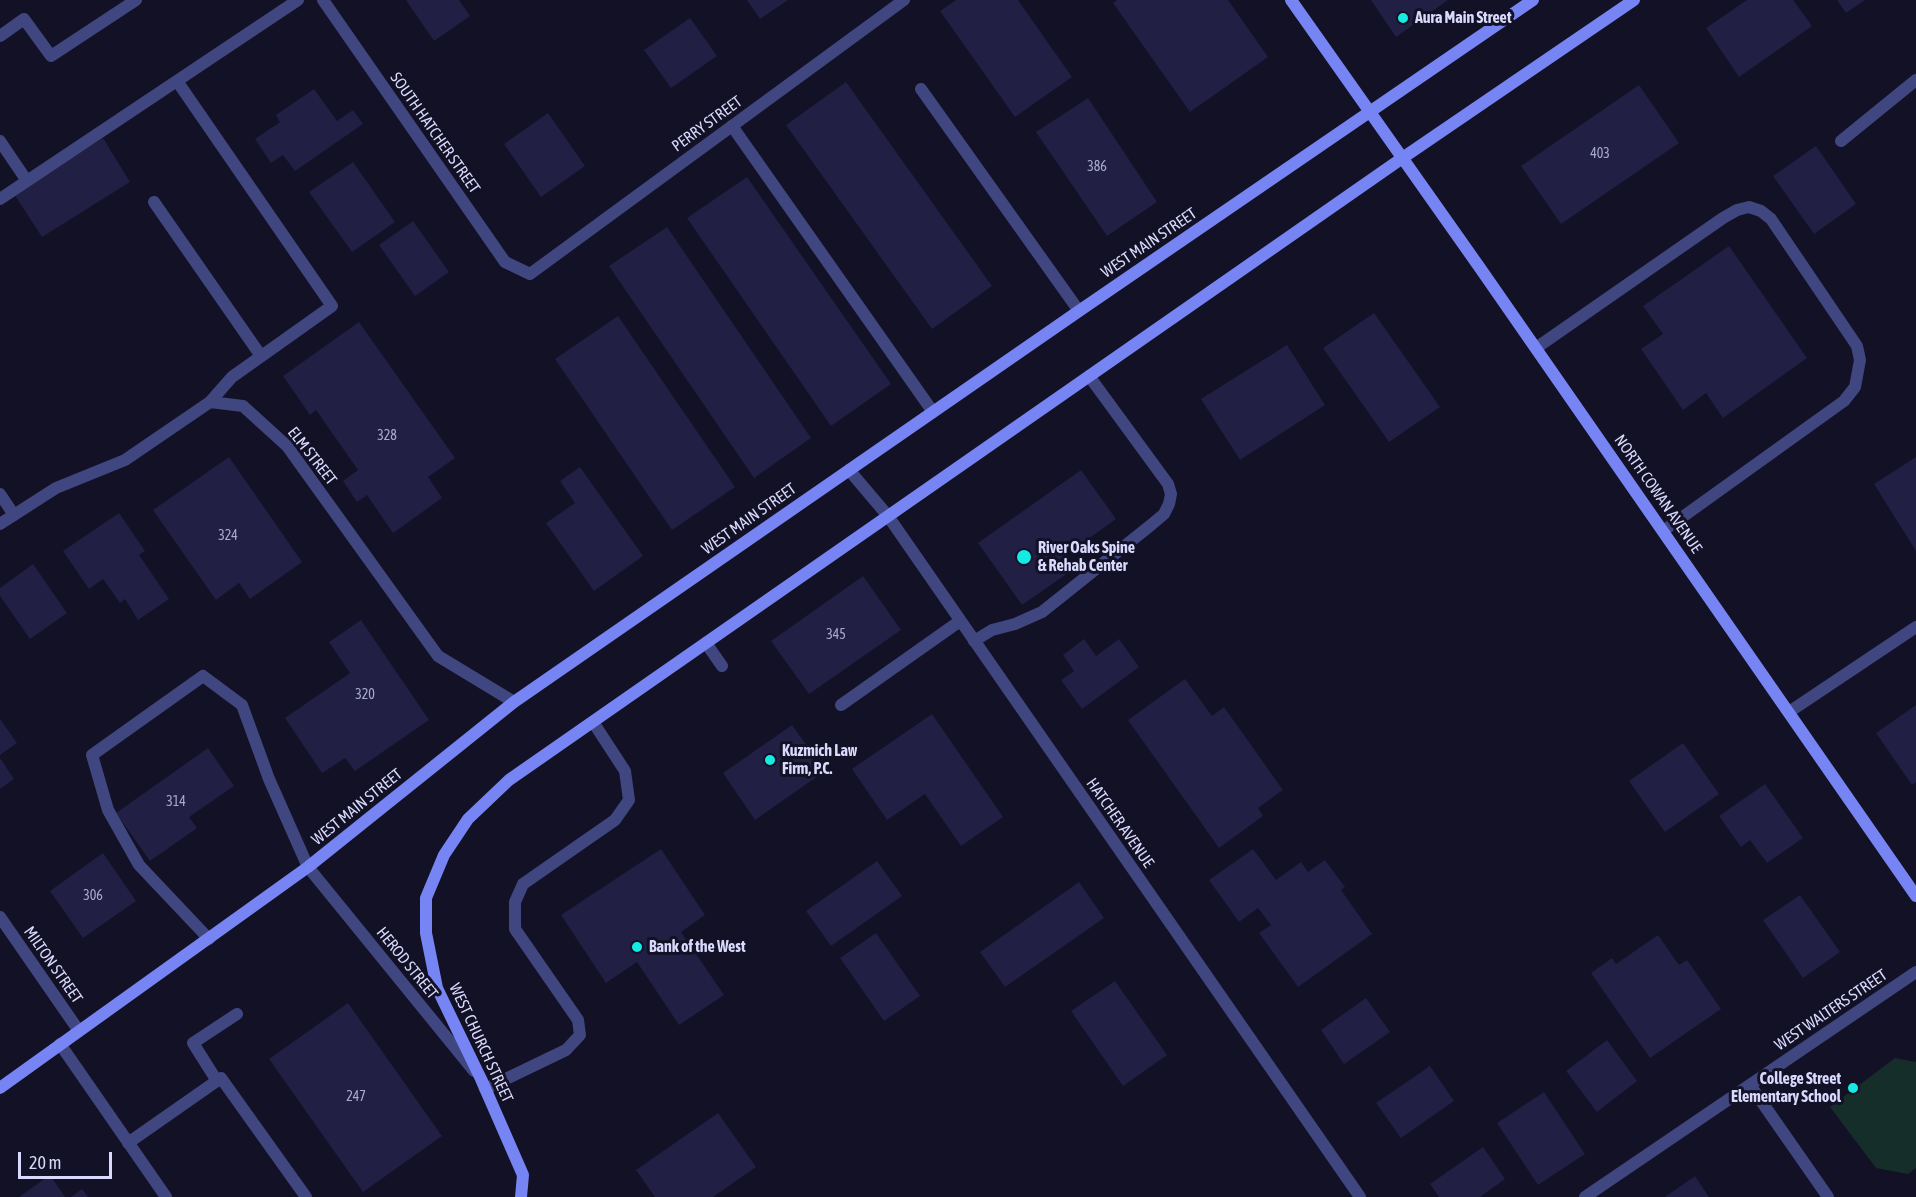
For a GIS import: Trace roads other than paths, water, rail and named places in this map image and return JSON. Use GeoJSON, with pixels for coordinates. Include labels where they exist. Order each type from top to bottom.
{"type":"FeatureCollection","features":[{"type":"Feature","properties":{"kind":"main road","name":"NORTH COWAN AVENUE"},"geometry":{"type":"LineString","coordinates":[[1291,0],[1790,712],[1916,896]]}},
{"type":"Feature","properties":{"kind":"main road","name":"WEST MAIN STREET"},"geometry":{"type":"LineString","coordinates":[[0,1088],[309,867],[514,702],[1533,0]]}},
{"type":"Feature","properties":{"kind":"main road"},"geometry":{"type":"LineString","coordinates":[[593,722],[1401,159],[1634,0]]}},
{"type":"Feature","properties":{"kind":"main road","name":"WEST CHURCH STREET"},"geometry":{"type":"LineString","coordinates":[[521,1197],[523,1175],[437,988],[426,933],[426,898],[444,855],[468,819],[509,780],[593,722]]}},
{"type":"Feature","properties":{"kind":"street"},"geometry":{"type":"LineString","coordinates":[[0,36],[24,19],[51,56],[136,0]]}},
{"type":"Feature","properties":{"kind":"street"},"geometry":{"type":"LineString","coordinates":[[0,199],[298,0]]}},
{"type":"Feature","properties":{"kind":"street","name":"SOUTH HATCHER STREET"},"geometry":{"type":"LineString","coordinates":[[323,0],[505,262],[530,274]]}},
{"type":"Feature","properties":{"kind":"street","name":"PERRY STREET"},"geometry":{"type":"LineString","coordinates":[[530,274],[904,0]]}},
{"type":"Feature","properties":{"kind":"street"},"geometry":{"type":"LineString","coordinates":[[1841,141],[1916,80]]}},
{"type":"Feature","properties":{"kind":"street"},"geometry":{"type":"LineString","coordinates":[[0,524],[56,488],[125,460],[210,402],[232,377],[332,306],[177,81]]}},
{"type":"Feature","properties":{"kind":"street"},"geometry":{"type":"LineString","coordinates":[[921,89],[1079,311]]}},
{"type":"Feature","properties":{"kind":"street"},"geometry":{"type":"LineString","coordinates":[[732,126],[933,412]]}},
{"type":"Feature","properties":{"kind":"street"},"geometry":{"type":"LineString","coordinates":[[0,141],[27,181]]}},
{"type":"Feature","properties":{"kind":"street"},"geometry":{"type":"LineString","coordinates":[[154,202],[261,356]]}},
{"type":"Feature","properties":{"kind":"street"},"geometry":{"type":"LineString","coordinates":[[1536,348],[1737,210],[1749,207],[1761,211],[1771,219],[1857,346],[1860,360],[1855,387],[1844,401],[1663,531]]}},
{"type":"Feature","properties":{"kind":"street"},"geometry":{"type":"LineString","coordinates":[[974,641],[992,630],[1015,624],[1042,612],[1164,514],[1172,494],[1168,484],[1089,376]]}},
{"type":"Feature","properties":{"kind":"street","name":"ELM STREET"},"geometry":{"type":"LineString","coordinates":[[210,402],[243,406],[287,446],[438,656],[514,702]]}},
{"type":"Feature","properties":{"kind":"street","name":"HATCHER AVENUE"},"geometry":{"type":"LineString","coordinates":[[849,470],[888,516],[1360,1197]]}},
{"type":"Feature","properties":{"kind":"street"},"geometry":{"type":"LineString","coordinates":[[0,494],[14,515]]}},
{"type":"Feature","properties":{"kind":"street"},"geometry":{"type":"LineString","coordinates":[[841,705],[960,621]]}},
{"type":"Feature","properties":{"kind":"street"},"geometry":{"type":"LineString","coordinates":[[1790,712],[1916,627]]}},
{"type":"Feature","properties":{"kind":"street"},"geometry":{"type":"LineString","coordinates":[[706,643],[722,666]]}},
{"type":"Feature","properties":{"kind":"street","name":"HEROD STREET"},"geometry":{"type":"LineString","coordinates":[[209,939],[139,865],[108,810],[92,755],[203,676],[242,705],[269,779],[309,867],[483,1084]]}},
{"type":"Feature","properties":{"kind":"street"},"geometry":{"type":"LineString","coordinates":[[483,1084],[566,1050],[580,1035],[578,1020],[515,929],[515,902],[523,884],[615,820],[629,800],[625,771],[593,722]]}},
{"type":"Feature","properties":{"kind":"street","name":"MILTON STREET"},"geometry":{"type":"LineString","coordinates":[[0,917],[79,1031]]}},
{"type":"Feature","properties":{"kind":"street","name":"WEST WALTERS STREET"},"geometry":{"type":"LineString","coordinates":[[1585,1197],[1916,972]]}},
{"type":"Feature","properties":{"kind":"street"},"geometry":{"type":"LineString","coordinates":[[217,1081],[193,1043],[237,1014]]}},
{"type":"Feature","properties":{"kind":"street"},"geometry":{"type":"LineString","coordinates":[[60,1044],[166,1197]]}},
{"type":"Feature","properties":{"kind":"street"},"geometry":{"type":"LineString","coordinates":[[128,1143],[221,1078],[306,1197]]}},
{"type":"Feature","properties":{"kind":"street"},"geometry":{"type":"LineString","coordinates":[[1750,1085],[1828,1197]]}},
{"type":"Feature","properties":{"kind":"place","name":"Aura Main Street"},"geometry":{"type":"Point","coordinates":[1403,18]}},
{"type":"Feature","properties":{"kind":"place","name":"River Oaks Spine & Rehab Center"},"geometry":{"type":"Point","coordinates":[1024,557]}},
{"type":"Feature","properties":{"kind":"place","name":"Kuzmich Law Firm, P.C."},"geometry":{"type":"Point","coordinates":[770,760]}},
{"type":"Feature","properties":{"kind":"place","name":"Bank of the West"},"geometry":{"type":"Point","coordinates":[637,947]}},
{"type":"Feature","properties":{"kind":"place","name":"College Street Elementary School"},"geometry":{"type":"Point","coordinates":[1853,1088]}}]}
